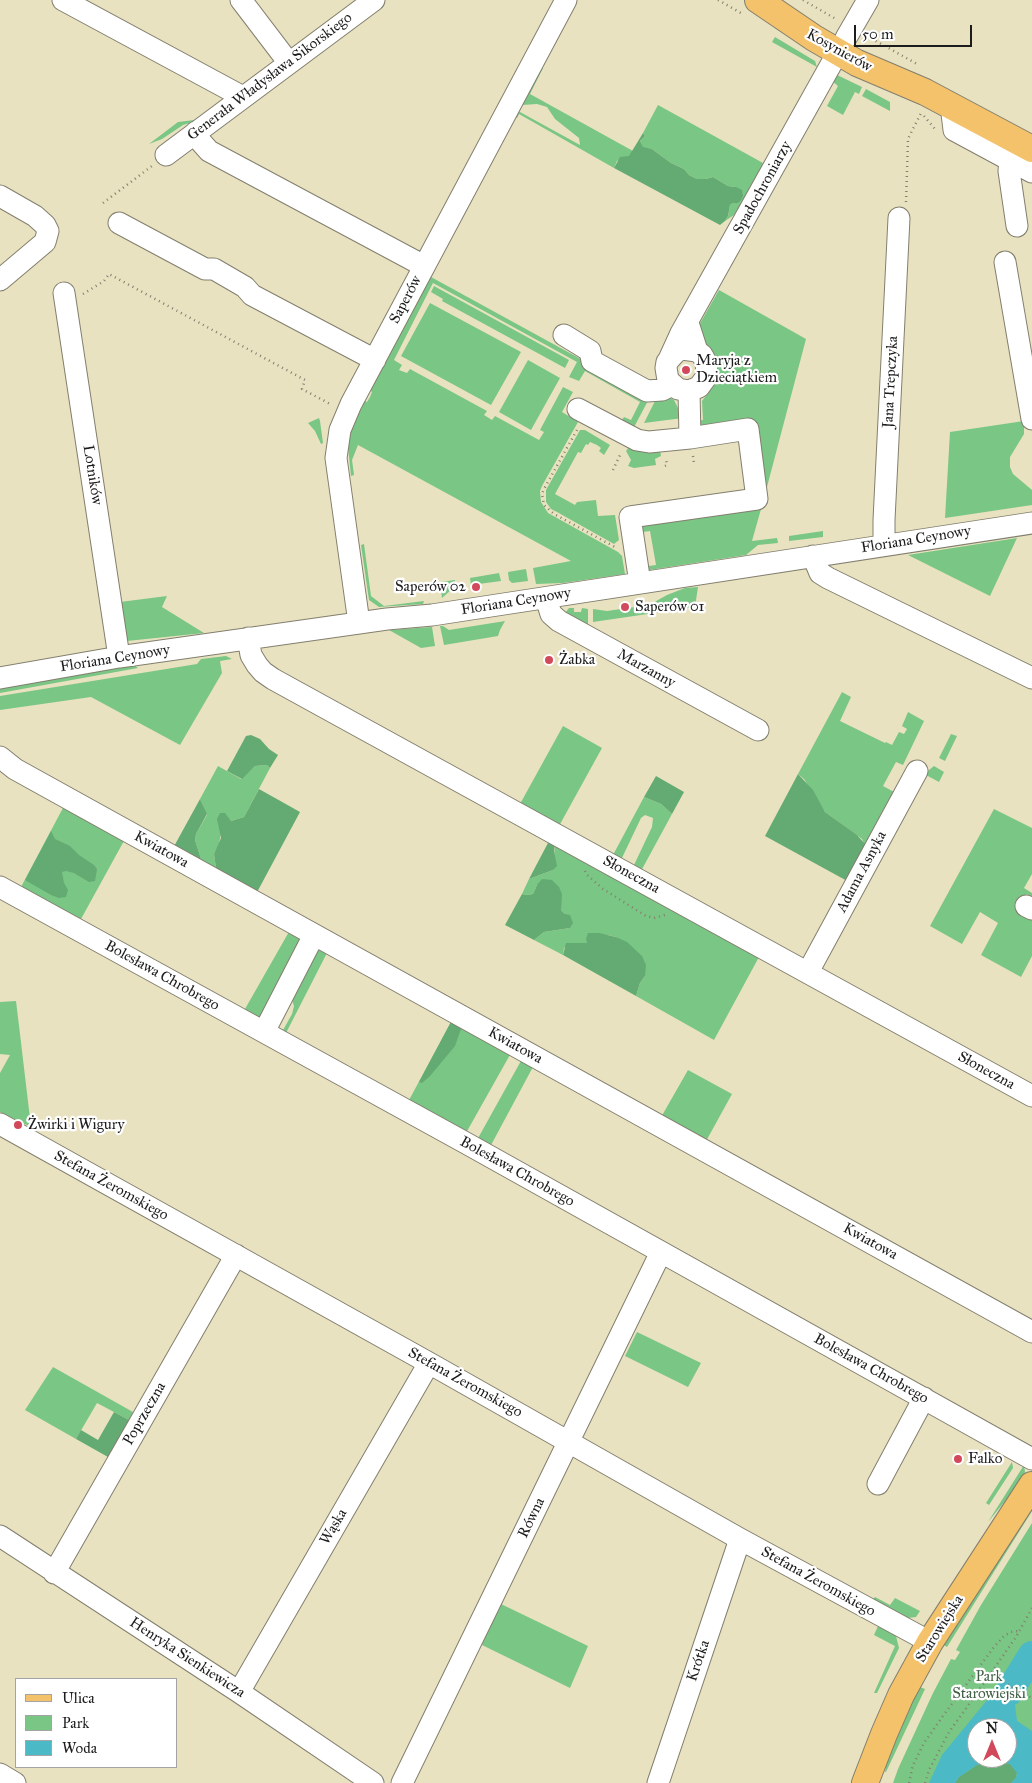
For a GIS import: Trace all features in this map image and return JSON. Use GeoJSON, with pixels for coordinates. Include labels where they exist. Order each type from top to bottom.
{"type":"FeatureCollection","features":[{"type":"Feature","properties":{"kind":"main road","name":"Kosynierów"},"geometry":{"type":"LineString","coordinates":[[759,0],[814,38],[846,39],[857,63],[951,105],[1021,155]]}},
{"type":"Feature","properties":{"kind":"main road","name":"Starowiejska"},"geometry":{"type":"LineString","coordinates":[[865,1783],[901,1695],[930,1642],[1032,1485]]}},
{"type":"Feature","properties":{"kind":"street"},"geometry":{"type":"LineString","coordinates":[[63,0],[243,97]]}},
{"type":"Feature","properties":{"kind":"street"},"geometry":{"type":"LineString","coordinates":[[241,0],[289,63]]}},
{"type":"Feature","properties":{"kind":"street","name":"Generała Władysława Sikorskiego"},"geometry":{"type":"LineString","coordinates":[[166,155],[374,0]]}},
{"type":"Feature","properties":{"kind":"street","name":"Saperów"},"geometry":{"type":"LineString","coordinates":[[359,623],[336,458],[340,430],[374,360],[566,0]]}},
{"type":"Feature","properties":{"kind":"street","name":"Spadochroniarzy"},"geometry":{"type":"LineString","coordinates":[[690,438],[681,388],[668,380],[666,368],[670,357],[681,333],[868,0]]}},
{"type":"Feature","properties":{"kind":"street"},"geometry":{"type":"LineString","coordinates":[[196,132],[209,151],[424,266]]}},
{"type":"Feature","properties":{"kind":"street"},"geometry":{"type":"LineString","coordinates":[[1017,226],[1009,171],[1021,155],[1032,172]]}},
{"type":"Feature","properties":{"kind":"street"},"geometry":{"type":"LineString","coordinates":[[0,196],[35,216],[46,225],[48,231],[46,242],[0,280]]}},
{"type":"Feature","properties":{"kind":"street","name":"Jana Trepczyka"},"geometry":{"type":"LineString","coordinates":[[884,545],[884,511],[899,218]]}},
{"type":"Feature","properties":{"kind":"street"},"geometry":{"type":"LineString","coordinates":[[119,223],[205,269],[214,269],[245,287],[252,294],[374,360]]}},
{"type":"Feature","properties":{"kind":"street"},"geometry":{"type":"LineString","coordinates":[[1005,262],[1032,419]]}},
{"type":"Feature","properties":{"kind":"street","name":"Lotników"},"geometry":{"type":"LineString","coordinates":[[73,295],[119,657]]}},
{"type":"Feature","properties":{"kind":"street"},"geometry":{"type":"LineString","coordinates":[[564,335],[590,351],[592,361],[647,391],[699,388],[707,376],[706,362],[697,351],[688,323]]}},
{"type":"Feature","properties":{"kind":"street"},"geometry":{"type":"LineString","coordinates":[[670,357],[682,349],[697,351]]}},
{"type":"Feature","properties":{"kind":"street"},"geometry":{"type":"LineString","coordinates":[[579,417],[638,440],[649,442],[748,429],[757,499],[630,517],[640,583]]}},
{"type":"Feature","properties":{"kind":"street","name":"Floriana Ceynowy"},"geometry":{"type":"LineString","coordinates":[[0,678],[119,657],[359,623],[432,615],[1032,523]]}},
{"type":"Feature","properties":{"kind":"street"},"geometry":{"type":"LineString","coordinates":[[812,556],[820,573],[828,578],[1032,678]]}},
{"type":"Feature","properties":{"kind":"street","name":"Marzanny"},"geometry":{"type":"LineString","coordinates":[[546,598],[551,614],[559,621],[758,730]]}},
{"type":"Feature","properties":{"kind":"street","name":"Słoneczna"},"geometry":{"type":"LineString","coordinates":[[248,638],[251,655],[262,672],[272,679],[1032,1096]]}},
{"type":"Feature","properties":{"kind":"street","name":"Kwiatowa"},"geometry":{"type":"LineString","coordinates":[[0,757],[15,769],[1032,1332]]}},
{"type":"Feature","properties":{"kind":"street","name":"Adama Asnyka"},"geometry":{"type":"LineString","coordinates":[[808,972],[916,771]]}},
{"type":"Feature","properties":{"kind":"street","name":"Bolesława Chrobrego"},"geometry":{"type":"LineString","coordinates":[[0,887],[662,1252],[1032,1459]]}},
{"type":"Feature","properties":{"kind":"street"},"geometry":{"type":"LineString","coordinates":[[264,1032],[314,935]]}},
{"type":"Feature","properties":{"kind":"street","name":"Stefana Żeromskiego"},"geometry":{"type":"LineString","coordinates":[[0,1124],[740,1539],[930,1642]]}},
{"type":"Feature","properties":{"kind":"street","name":"Równa"},"geometry":{"type":"LineString","coordinates":[[402,1783],[662,1252]]}},
{"type":"Feature","properties":{"kind":"street","name":"Poprzeczna"},"geometry":{"type":"LineString","coordinates":[[54,1572],[236,1255]]}},
{"type":"Feature","properties":{"kind":"street","name":"Wąska"},"geometry":{"type":"LineString","coordinates":[[239,1692],[429,1363]]}},
{"type":"Feature","properties":{"kind":"street"},"geometry":{"type":"LineString","coordinates":[[878,1484],[924,1398]]}},
{"type":"Feature","properties":{"kind":"street","name":"Henryka Sienkiewicza"},"geometry":{"type":"LineString","coordinates":[[0,1536],[239,1692],[373,1783]]}},
{"type":"Feature","properties":{"kind":"street","name":"Krótka"},"geometry":{"type":"LineString","coordinates":[[658,1783],[740,1539]]}},
{"type":"Feature","properties":{"kind":"street"},"geometry":{"type":"LineString","coordinates":[[0,1774],[15,1783]]}},
{"type":"Feature","properties":{"kind":"path"},"geometry":{"type":"LineString","coordinates":[[803,0],[846,39],[923,91],[908,139],[906,211],[899,218]]}},
{"type":"Feature","properties":{"kind":"path"},"geometry":{"type":"LineString","coordinates":[[103,203],[166,155]]}},
{"type":"Feature","properties":{"kind":"path"},"geometry":{"type":"LineString","coordinates":[[73,295],[104,281],[109,274],[305,380],[302,389],[330,404],[337,406],[343,402],[351,404]]}},
{"type":"Feature","properties":{"kind":"path"},"geometry":{"type":"LineString","coordinates":[[579,417],[542,494],[544,505],[554,514],[615,547],[623,546]]}},
{"type":"Feature","properties":{"kind":"path"},"geometry":{"type":"LineString","coordinates":[[586,850],[582,862],[586,874],[603,889],[646,916],[654,918],[663,917],[677,900]]}},
{"type":"Feature","properties":{"kind":"path"},"geometry":{"type":"LineString","coordinates":[[925,1783],[929,1770],[949,1732],[990,1675],[1032,1608]]}},
{"type":"Feature","properties":{"kind":"path"},"geometry":{"type":"LineString","coordinates":[[909,1783],[913,1765],[924,1743],[938,1723],[994,1647],[1010,1632],[1018,1631]]}},
{"type":"Feature","properties":{"kind":"path"},"geometry":{"type":"LineString","coordinates":[[990,1675],[1005,1681],[1032,1698]]}},
{"type":"Feature","properties":{"kind":"green space"},"geometry":{"type":"Polygon","coordinates":[[[775,37],[815,61],[817,67],[772,42],[775,37]]]}},
{"type":"Feature","properties":{"kind":"green space"},"geometry":{"type":"Polygon","coordinates":[[[541,67],[543,68],[530,94],[633,151],[629,157],[624,157],[617,161],[614,168],[519,114],[517,118],[514,116],[517,112],[520,112],[580,145],[579,138],[555,119],[547,107],[537,104],[522,105],[541,67]]]}},
{"type":"Feature","properties":{"kind":"green space"},"geometry":{"type":"Polygon","coordinates":[[[835,74],[862,87],[859,94],[855,92],[843,115],[827,106],[838,86],[832,81],[835,74]]]}},
{"type":"Feature","properties":{"kind":"green space"},"geometry":{"type":"Polygon","coordinates":[[[866,89],[890,102],[890,111],[862,96],[866,89]]]}},
{"type":"Feature","properties":{"kind":"green space"},"geometry":{"type":"Polygon","coordinates":[[[658,105],[763,163],[757,178],[734,215],[725,221],[730,205],[733,203],[736,187],[728,186],[713,177],[697,179],[652,149],[643,148],[640,141],[645,136],[643,133],[658,105]]]}},
{"type":"Feature","properties":{"kind":"green space"},"geometry":{"type":"Polygon","coordinates":[[[202,119],[183,125],[162,139],[149,144],[178,122],[202,119]]]}},
{"type":"Feature","properties":{"kind":"green space"},"geometry":{"type":"Polygon","coordinates":[[[643,133],[645,136],[640,141],[643,147],[652,149],[671,163],[684,169],[689,175],[697,179],[713,177],[728,186],[742,190],[743,196],[741,200],[730,205],[725,221],[720,225],[614,168],[620,157],[629,156],[643,133]]]}},
{"type":"Feature","properties":{"kind":"green space"},"geometry":{"type":"Polygon","coordinates":[[[442,251],[444,252],[431,277],[650,397],[632,431],[622,420],[624,417],[631,420],[640,402],[585,371],[579,381],[569,377],[577,362],[433,283],[394,360],[402,365],[399,370],[407,373],[410,369],[487,411],[484,415],[492,420],[495,416],[539,440],[544,432],[540,430],[563,387],[573,392],[562,412],[578,422],[542,486],[540,491],[541,502],[548,513],[618,552],[622,556],[625,574],[563,583],[536,584],[533,568],[571,561],[358,445],[352,460],[354,475],[351,476],[348,447],[351,430],[365,401],[367,402],[370,397],[372,392],[370,390],[442,251]]]}},
{"type":"Feature","properties":{"kind":"green space"},"geometry":{"type":"Polygon","coordinates":[[[434,286],[569,360],[565,368],[442,301],[443,299],[431,292],[434,286]]]}},
{"type":"Feature","properties":{"kind":"green space"},"geometry":{"type":"Polygon","coordinates":[[[719,290],[806,339],[763,502],[754,422],[702,427],[696,421],[703,420],[702,401],[715,384],[718,365],[715,356],[706,346],[699,325],[719,290]]]}},
{"type":"Feature","properties":{"kind":"green space"},"geometry":{"type":"Polygon","coordinates":[[[430,303],[521,352],[491,405],[401,356],[430,303]]]}},
{"type":"Feature","properties":{"kind":"green space"},"geometry":{"type":"Polygon","coordinates":[[[528,360],[560,378],[531,430],[499,412],[528,360]]]}},
{"type":"Feature","properties":{"kind":"green space"},"geometry":{"type":"Polygon","coordinates":[[[663,394],[674,400],[683,418],[644,423],[656,399],[663,394]]]}},
{"type":"Feature","properties":{"kind":"green space"},"geometry":{"type":"Polygon","coordinates":[[[319,418],[323,443],[321,444],[315,431],[308,423],[319,418]]]}},
{"type":"Feature","properties":{"kind":"green space"},"geometry":{"type":"Polygon","coordinates":[[[1024,421],[1024,434],[1010,457],[1010,467],[1013,474],[1032,490],[1032,505],[945,518],[950,432],[1024,421]]]}},
{"type":"Feature","properties":{"kind":"green space"},"geometry":{"type":"Polygon","coordinates":[[[580,430],[585,430],[610,445],[604,455],[599,451],[601,448],[597,445],[590,442],[588,445],[586,444],[581,453],[578,452],[555,494],[575,505],[577,502],[596,500],[598,516],[615,515],[619,540],[614,544],[551,509],[546,502],[546,490],[580,430]]]}},
{"type":"Feature","properties":{"kind":"green space"},"geometry":{"type":"Polygon","coordinates":[[[632,443],[660,450],[661,456],[655,459],[656,465],[634,468],[628,466],[631,460],[626,451],[632,443]]]}},
{"type":"Feature","properties":{"kind":"green space"},"geometry":{"type":"Polygon","coordinates":[[[763,502],[752,541],[777,538],[778,543],[758,545],[746,555],[643,571],[642,567],[656,565],[650,531],[636,533],[637,521],[763,502]]]}},
{"type":"Feature","properties":{"kind":"green space"},"geometry":{"type":"Polygon","coordinates":[[[823,531],[823,537],[789,541],[789,536],[823,531]]]}},
{"type":"Feature","properties":{"kind":"green space"},"geometry":{"type":"Polygon","coordinates":[[[1017,538],[990,596],[908,555],[1017,538]]]}},
{"type":"Feature","properties":{"kind":"green space"},"geometry":{"type":"Polygon","coordinates":[[[364,544],[371,596],[384,606],[424,601],[423,604],[379,607],[369,600],[361,545],[364,544]]]}},
{"type":"Feature","properties":{"kind":"green space"},"geometry":{"type":"Polygon","coordinates":[[[526,569],[528,581],[512,583],[509,580],[508,572],[526,569]]]}},
{"type":"Feature","properties":{"kind":"green space"},"geometry":{"type":"Polygon","coordinates":[[[499,573],[501,581],[471,585],[470,578],[499,573]]]}},
{"type":"Feature","properties":{"kind":"green space"},"geometry":{"type":"Polygon","coordinates":[[[455,580],[455,584],[464,583],[464,586],[453,588],[442,598],[440,582],[455,580]]]}},
{"type":"Feature","properties":{"kind":"green space"},"geometry":{"type":"Polygon","coordinates":[[[698,587],[695,607],[593,622],[593,609],[607,611],[649,605],[685,588],[698,587]]]}},
{"type":"Feature","properties":{"kind":"green space"},"geometry":{"type":"Polygon","coordinates":[[[167,596],[162,607],[204,633],[127,641],[120,602],[167,596]]]}},
{"type":"Feature","properties":{"kind":"green space"},"geometry":{"type":"Polygon","coordinates":[[[569,608],[574,608],[574,612],[581,612],[582,608],[588,609],[588,628],[565,613],[569,608]]]}},
{"type":"Feature","properties":{"kind":"green space"},"geometry":{"type":"Polygon","coordinates":[[[505,621],[498,636],[444,645],[440,626],[449,630],[505,621]]]}},
{"type":"Feature","properties":{"kind":"green space"},"geometry":{"type":"Polygon","coordinates":[[[432,627],[435,646],[421,648],[389,630],[432,627]]]}},
{"type":"Feature","properties":{"kind":"green space"},"geometry":{"type":"Polygon","coordinates":[[[226,656],[232,659],[220,661],[222,673],[180,745],[91,697],[0,710],[0,696],[197,664],[201,659],[226,656]]]}},
{"type":"Feature","properties":{"kind":"green space"},"geometry":{"type":"Polygon","coordinates":[[[132,664],[138,668],[0,693],[0,688],[132,664]]]}},
{"type":"Feature","properties":{"kind":"green space"},"geometry":{"type":"Polygon","coordinates":[[[842,692],[851,697],[840,721],[885,743],[892,745],[899,732],[904,734],[907,729],[902,726],[908,712],[924,721],[903,765],[896,762],[883,786],[894,792],[866,850],[862,839],[825,812],[804,779],[798,774],[842,692]]]}},
{"type":"Feature","properties":{"kind":"green space"},"geometry":{"type":"Polygon","coordinates":[[[563,726],[602,748],[559,826],[520,804],[563,726]]]}},
{"type":"Feature","properties":{"kind":"green space"},"geometry":{"type":"Polygon","coordinates":[[[951,734],[957,736],[945,761],[939,758],[951,734]]]}},
{"type":"Feature","properties":{"kind":"green space"},"geometry":{"type":"Polygon","coordinates":[[[251,735],[260,739],[278,755],[270,768],[267,765],[255,766],[242,779],[227,771],[246,736],[251,735]]]}},
{"type":"Feature","properties":{"kind":"green space"},"geometry":{"type":"Polygon","coordinates":[[[267,765],[270,768],[244,817],[231,821],[227,818],[214,854],[216,868],[202,862],[195,840],[196,834],[207,815],[200,799],[218,766],[241,779],[255,766],[267,765]]]}},
{"type":"Feature","properties":{"kind":"green space"},"geometry":{"type":"Polygon","coordinates":[[[934,766],[944,772],[939,782],[926,775],[934,766]]]}},
{"type":"Feature","properties":{"kind":"green space"},"geometry":{"type":"Polygon","coordinates":[[[798,774],[813,790],[825,812],[857,835],[865,844],[866,850],[849,882],[765,836],[798,774]]]}},
{"type":"Feature","properties":{"kind":"green space"},"geometry":{"type":"Polygon","coordinates":[[[656,776],[684,792],[672,814],[661,804],[644,797],[656,776]]]}},
{"type":"Feature","properties":{"kind":"green space"},"geometry":{"type":"Polygon","coordinates":[[[259,789],[300,812],[255,896],[216,868],[214,854],[221,838],[217,819],[220,813],[225,813],[231,821],[244,817],[259,789]]]}},
{"type":"Feature","properties":{"kind":"green space"},"geometry":{"type":"Polygon","coordinates":[[[644,797],[661,804],[672,814],[641,871],[634,867],[634,865],[652,827],[653,818],[645,815],[641,818],[621,860],[613,855],[644,797]]]}},
{"type":"Feature","properties":{"kind":"green space"},"geometry":{"type":"Polygon","coordinates":[[[200,799],[207,814],[196,834],[195,840],[202,862],[172,850],[200,799]]]}},
{"type":"Feature","properties":{"kind":"green space"},"geometry":{"type":"Polygon","coordinates":[[[64,806],[125,839],[81,919],[21,887],[64,806]]]}},
{"type":"Feature","properties":{"kind":"green space"},"geometry":{"type":"Polygon","coordinates":[[[994,809],[1032,828],[1032,874],[1024,888],[1032,893],[1032,897],[1027,894],[1021,899],[1032,918],[1032,956],[1021,977],[981,955],[998,923],[980,912],[962,944],[930,926],[994,809]]]}},
{"type":"Feature","properties":{"kind":"green space"},"geometry":{"type":"Polygon","coordinates":[[[51,831],[55,839],[70,846],[97,869],[95,881],[89,882],[74,873],[62,872],[64,883],[68,890],[66,897],[59,898],[51,895],[25,880],[51,831]]]}},
{"type":"Feature","properties":{"kind":"green space"},"geometry":{"type":"Polygon","coordinates":[[[549,841],[555,844],[554,851],[557,866],[553,870],[529,879],[549,841]]]}},
{"type":"Feature","properties":{"kind":"green space"},"geometry":{"type":"Polygon","coordinates":[[[555,844],[759,957],[714,1040],[636,996],[640,983],[645,976],[616,937],[608,935],[587,943],[577,943],[564,948],[563,955],[534,940],[544,932],[570,928],[565,914],[561,910],[561,903],[537,885],[533,894],[522,894],[529,879],[553,870],[555,844]]]}},
{"type":"Feature","properties":{"kind":"green space"},"geometry":{"type":"Polygon","coordinates":[[[542,879],[552,880],[559,887],[562,894],[561,910],[565,914],[570,915],[573,923],[570,928],[544,932],[534,940],[505,925],[522,894],[533,894],[542,879]]]}},
{"type":"Feature","properties":{"kind":"green space"},"geometry":{"type":"Polygon","coordinates":[[[290,930],[307,939],[263,1021],[248,1013],[245,1009],[290,930]]]}},
{"type":"Feature","properties":{"kind":"green space"},"geometry":{"type":"Polygon","coordinates":[[[588,933],[599,933],[616,937],[627,942],[642,956],[646,965],[645,976],[640,983],[636,996],[563,955],[566,943],[587,943],[588,933]]]}},
{"type":"Feature","properties":{"kind":"green space"},"geometry":{"type":"Polygon","coordinates":[[[318,945],[328,951],[286,1033],[282,1032],[292,1014],[294,1006],[292,1000],[318,945]]]}},
{"type":"Feature","properties":{"kind":"green space"},"geometry":{"type":"Polygon","coordinates":[[[16,1001],[31,1127],[0,1112],[0,1073],[10,1055],[0,1054],[0,1002],[16,1001]]]}},
{"type":"Feature","properties":{"kind":"green space"},"geometry":{"type":"Polygon","coordinates":[[[452,1020],[511,1053],[466,1133],[408,1102],[452,1020]]]}},
{"type":"Feature","properties":{"kind":"green space"},"geometry":{"type":"Polygon","coordinates":[[[452,1020],[462,1026],[455,1046],[430,1076],[422,1083],[419,1082],[452,1020]]]}},
{"type":"Feature","properties":{"kind":"green space"},"geometry":{"type":"Polygon","coordinates":[[[522,1059],[534,1065],[490,1147],[477,1140],[522,1059]]]}},
{"type":"Feature","properties":{"kind":"green space"},"geometry":{"type":"Polygon","coordinates":[[[688,1070],[732,1094],[705,1143],[660,1119],[688,1070]]]}},
{"type":"Feature","properties":{"kind":"green space"},"geometry":{"type":"Polygon","coordinates":[[[637,1332],[701,1363],[688,1387],[625,1356],[637,1332]]]}},
{"type":"Feature","properties":{"kind":"green space"},"geometry":{"type":"Polygon","coordinates":[[[53,1367],[133,1412],[129,1420],[97,1403],[76,1439],[25,1410],[53,1367]]]}},
{"type":"Feature","properties":{"kind":"green space"},"geometry":{"type":"Polygon","coordinates":[[[114,1412],[129,1420],[108,1457],[76,1439],[81,1430],[98,1440],[114,1412]]]}},
{"type":"Feature","properties":{"kind":"green space"},"geometry":{"type":"Polygon","coordinates":[[[1012,1462],[1013,1468],[989,1505],[986,1503],[1012,1462]]]}},
{"type":"Feature","properties":{"kind":"green space"},"geometry":{"type":"Polygon","coordinates":[[[1024,1465],[1023,1479],[988,1522],[1024,1465]]]}},
{"type":"Feature","properties":{"kind":"green space"},"geometry":{"type":"Polygon","coordinates":[[[1032,1496],[1032,1511],[947,1647],[942,1644],[1032,1496]]]}},
{"type":"Feature","properties":{"kind":"green space","name":"Park Starowiejski"},"geometry":{"type":"Polygon","coordinates":[[[1032,1523],[1032,1783],[893,1783],[933,1693],[951,1659],[955,1660],[960,1652],[956,1650],[981,1605],[1032,1523]]]}},
{"type":"Feature","properties":{"kind":"green space"},"geometry":{"type":"Polygon","coordinates":[[[875,1597],[890,1605],[895,1598],[920,1611],[916,1617],[908,1618],[873,1599],[875,1597]]]}},
{"type":"Feature","properties":{"kind":"green space"},"geometry":{"type":"Polygon","coordinates":[[[501,1604],[588,1646],[570,1688],[482,1645],[484,1637],[501,1604]]]}},
{"type":"Feature","properties":{"kind":"green space"},"geometry":{"type":"Polygon","coordinates":[[[878,1626],[896,1636],[899,1648],[877,1693],[874,1693],[895,1646],[874,1635],[878,1626]]]}},
{"type":"Feature","properties":{"kind":"green space"},"geometry":{"type":"Polygon","coordinates":[[[915,1685],[925,1689],[885,1772],[890,1740],[915,1685]]]}},
{"type":"Feature","properties":{"kind":"green space"},"geometry":{"type":"Polygon","coordinates":[[[972,1768],[1014,1768],[1017,1772],[1016,1778],[1011,1783],[955,1783],[959,1777],[972,1768]]]}},
{"type":"Feature","properties":{"kind":"water"},"geometry":{"type":"Polygon","coordinates":[[[1032,1649],[1032,1665],[1020,1687],[1016,1685],[1020,1678],[1016,1684],[1007,1679],[1021,1658],[1032,1649]]]}},
{"type":"Feature","properties":{"kind":"water"},"geometry":{"type":"Polygon","coordinates":[[[1005,1684],[1008,1686],[1007,1690],[1010,1687],[1013,1689],[1010,1695],[1014,1698],[1013,1702],[1017,1718],[972,1718],[997,1688],[1001,1691],[1005,1684]]]}},
{"type":"Feature","properties":{"kind":"water"},"geometry":{"type":"Polygon","coordinates":[[[1017,1721],[1032,1731],[1032,1783],[1011,1783],[1016,1778],[1017,1773],[1013,1768],[1017,1768],[1017,1721]]]}},
{"type":"Feature","properties":{"kind":"water"},"geometry":{"type":"Polygon","coordinates":[[[967,1725],[967,1768],[972,1768],[959,1777],[955,1783],[929,1783],[942,1755],[967,1725]]]}},
{"type":"Feature","properties":{"kind":"waterway"},"geometry":{"type":"LineString","coordinates":[[1009,1692],[1032,1655]]}},
{"type":"Feature","properties":{"kind":"place","name":"Maryja z Dzieciątkiem"},"geometry":{"type":"Point","coordinates":[686,370]}},
{"type":"Feature","properties":{"kind":"place","name":"Saperów 02"},"geometry":{"type":"Point","coordinates":[476,587]}},
{"type":"Feature","properties":{"kind":"place","name":"Saperów 01"},"geometry":{"type":"Point","coordinates":[625,607]}},
{"type":"Feature","properties":{"kind":"place","name":"Żabka"},"geometry":{"type":"Point","coordinates":[549,660]}},
{"type":"Feature","properties":{"kind":"place","name":"Żwirki i Wigury"},"geometry":{"type":"Point","coordinates":[18,1125]}},
{"type":"Feature","properties":{"kind":"place","name":"Falko"},"geometry":{"type":"Point","coordinates":[958,1459]}}]}
